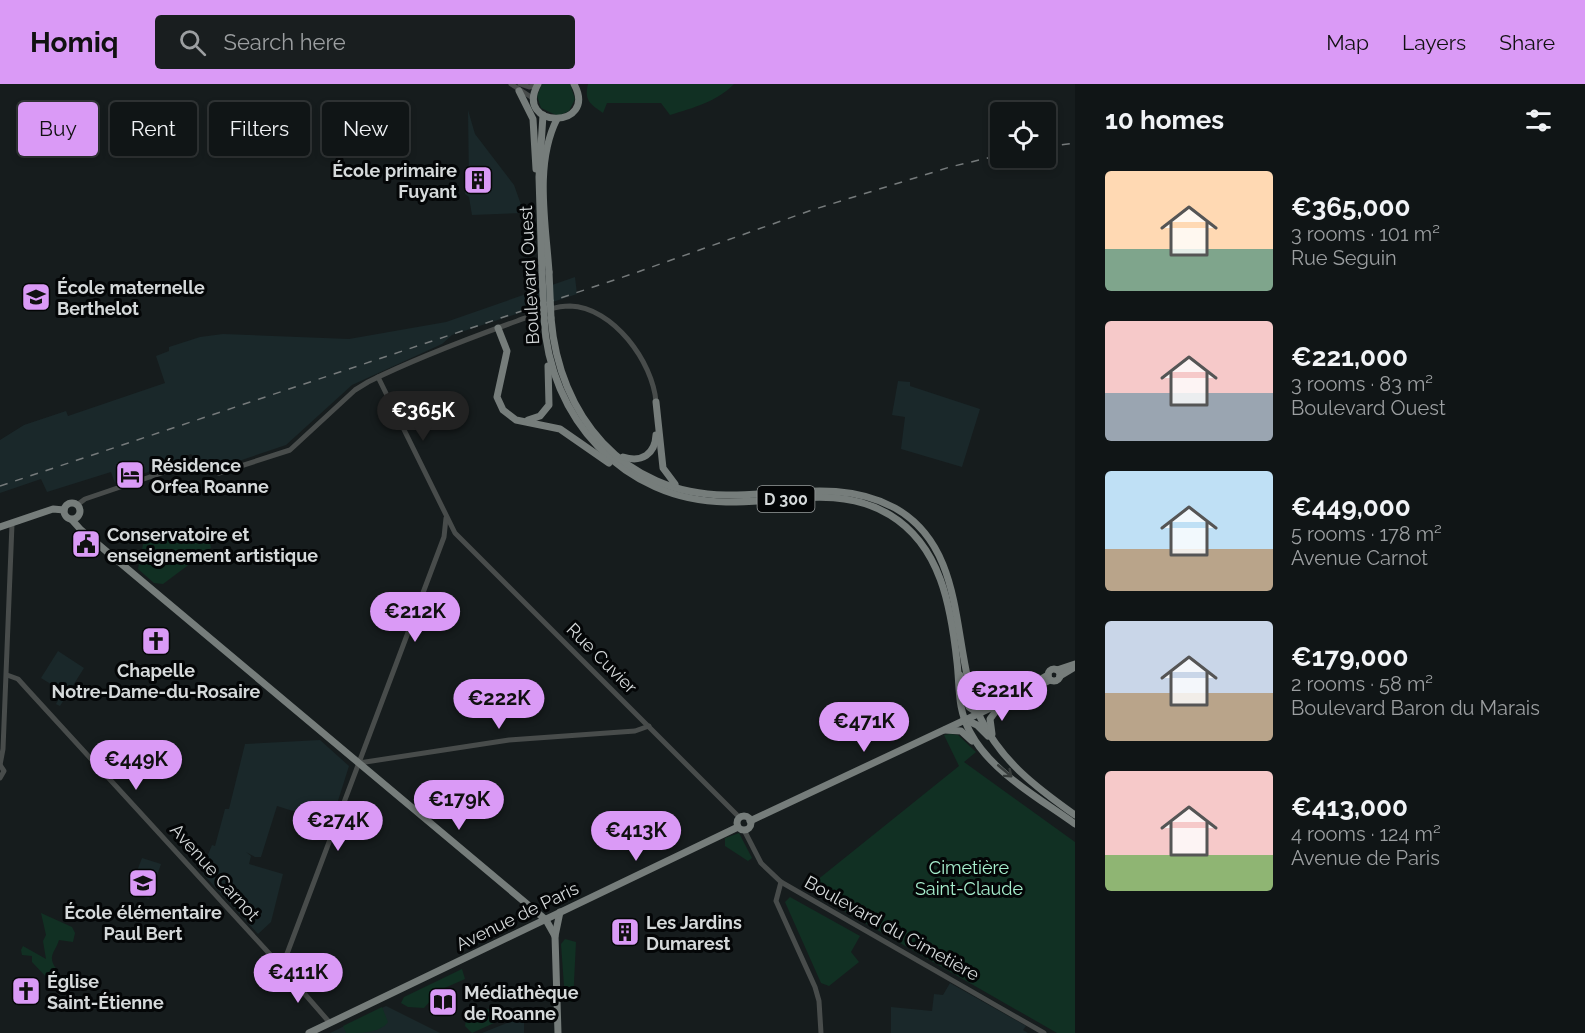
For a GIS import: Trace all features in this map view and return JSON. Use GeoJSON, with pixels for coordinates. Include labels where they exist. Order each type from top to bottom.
{"type":"FeatureCollection","features":[{"type":"Feature","properties":{"kind":"main road"},"geometry":{"type":"LineString","coordinates":[[538,85],[534,99],[543,115],[556,119],[566,117],[576,107],[578,95],[574,84]]}},
{"type":"Feature","properties":{"kind":"main road"},"geometry":{"type":"LineString","coordinates":[[520,87],[534,123],[541,241]]}},
{"type":"Feature","properties":{"kind":"main road","name":"Boulevard Ouest"},"geometry":{"type":"LineString","coordinates":[[543,115],[539,177],[541,241],[545,273]]}},
{"type":"Feature","properties":{"kind":"main road","name":"Boulevard Ouest"},"geometry":{"type":"LineString","coordinates":[[556,119],[549,145],[544,181],[546,342],[555,378],[570,412],[592,443],[632,474],[657,487],[693,499],[744,502],[834,496],[854,499],[889,514],[915,535],[926,548],[938,571],[948,601],[957,664],[958,702],[1024,777],[1075,815]]}},
{"type":"Feature","properties":{"kind":"main road","name":"Boulevard Ouest"},"geometry":{"type":"LineString","coordinates":[[547,318],[566,390],[590,429],[616,454],[658,480],[680,488],[726,495],[806,490],[844,491],[874,498],[906,515],[932,543],[945,567],[971,693],[971,716],[980,748],[1017,782],[1075,824]]}},
{"type":"Feature","properties":{"kind":"main road"},"geometry":{"type":"LineString","coordinates":[[498,328],[507,358],[499,382],[499,404],[509,416],[560,429],[621,471],[632,474]]}},
{"type":"Feature","properties":{"kind":"main road"},"geometry":{"type":"LineString","coordinates":[[522,421],[540,416],[549,405],[551,388],[546,342]]}},
{"type":"Feature","properties":{"kind":"main road"},"geometry":{"type":"LineString","coordinates":[[616,454],[632,460],[648,455],[656,443],[657,402]]}},
{"type":"Feature","properties":{"kind":"main road"},"geometry":{"type":"LineString","coordinates":[[657,414],[663,468],[668,477],[680,488]]}},
{"type":"Feature","properties":{"kind":"main road"},"geometry":{"type":"LineString","coordinates":[[63,510],[69,503],[77,505],[80,514],[72,520]]}},
{"type":"Feature","properties":{"kind":"main road"},"geometry":{"type":"LineString","coordinates":[[0,527],[53,509],[63,510]]}},
{"type":"Feature","properties":{"kind":"main road"},"geometry":{"type":"LineString","coordinates":[[63,510],[66,517],[81,530],[546,920],[555,936]]}},
{"type":"Feature","properties":{"kind":"main road"},"geometry":{"type":"LineString","coordinates":[[957,664],[972,712],[971,716],[994,742]]}},
{"type":"Feature","properties":{"kind":"main road"},"geometry":{"type":"LineString","coordinates":[[750,821],[1049,677],[1057,681],[1059,673],[1075,665]]}},
{"type":"Feature","properties":{"kind":"main road"},"geometry":{"type":"LineString","coordinates":[[968,683],[982,700],[1004,700]]}},
{"type":"Feature","properties":{"kind":"main road"},"geometry":{"type":"LineString","coordinates":[[994,742],[990,719],[1004,700]]}},
{"type":"Feature","properties":{"kind":"main road"},"geometry":{"type":"LineString","coordinates":[[936,732],[961,731],[980,748]]}},
{"type":"Feature","properties":{"kind":"main road"},"geometry":{"type":"LineString","coordinates":[[745,817],[750,821],[749,827],[741,829],[737,821],[745,817]]}},
{"type":"Feature","properties":{"kind":"main road","name":"Avenue de Paris"},"geometry":{"type":"LineString","coordinates":[[309,1033],[560,912],[741,829]]}},
{"type":"Feature","properties":{"kind":"main road"},"geometry":{"type":"LineString","coordinates":[[558,1033],[555,936],[560,912]]}},
{"type":"Feature","properties":{"kind":"street"},"geometry":{"type":"LineString","coordinates":[[511,84],[520,87],[538,85]]}},
{"type":"Feature","properties":{"kind":"street"},"geometry":{"type":"LineString","coordinates":[[520,87],[534,99]]}},
{"type":"Feature","properties":{"kind":"street"},"geometry":{"type":"LineString","coordinates":[[77,505],[85,499],[188,464],[222,472],[290,450],[356,390],[378,378],[498,328],[559,307],[578,307],[595,313],[618,330],[638,355],[652,380],[657,402]]}},
{"type":"Feature","properties":{"kind":"street","name":"Rue Cuvier"},"geometry":{"type":"LineString","coordinates":[[378,378],[455,533],[740,818]]}},
{"type":"Feature","properties":{"kind":"street"},"geometry":{"type":"LineString","coordinates":[[285,959],[444,537],[446,516]]}},
{"type":"Feature","properties":{"kind":"street"},"geometry":{"type":"LineString","coordinates":[[0,778],[4,771],[0,765],[7,675],[12,524]]}},
{"type":"Feature","properties":{"kind":"street","name":"Avenue Carnot"},"geometry":{"type":"LineString","coordinates":[[7,675],[15,677],[22,684],[276,962]]}},
{"type":"Feature","properties":{"kind":"street"},"geometry":{"type":"LineString","coordinates":[[359,763],[509,740],[635,730],[649,726]]}},
{"type":"Feature","properties":{"kind":"street","name":"Boulevard du Cimetière"},"geometry":{"type":"LineString","coordinates":[[741,829],[761,863],[781,882],[1044,1033]]}},
{"type":"Feature","properties":{"kind":"street"},"geometry":{"type":"LineString","coordinates":[[781,882],[776,901],[817,994],[821,1033]]}},
{"type":"Feature","properties":{"kind":"street"},"geometry":{"type":"LineString","coordinates":[[285,959],[276,962],[277,967],[284,969],[330,1023]]}},
{"type":"Feature","properties":{"kind":"street"},"geometry":{"type":"LineString","coordinates":[[284,969],[288,964],[285,959]]}},
{"type":"Feature","properties":{"kind":"shaded area"},"geometry":{"type":"Polygon","coordinates":[[[468,110],[475,134],[514,185],[524,213],[472,215],[469,197],[465,194],[465,187],[469,183],[468,110]]]}},
{"type":"Feature","properties":{"kind":"shaded area"},"geometry":{"type":"Polygon","coordinates":[[[575,277],[577,294],[452,335],[442,344],[352,385],[286,445],[221,467],[197,460],[191,454],[186,456],[187,459],[115,483],[111,472],[47,492],[41,479],[0,493],[0,440],[24,425],[66,411],[68,416],[165,383],[156,356],[169,351],[169,347],[200,337],[223,334],[349,339],[446,322],[575,277]]]}},
{"type":"Feature","properties":{"kind":"shaded area"},"geometry":{"type":"Polygon","coordinates":[[[898,381],[910,382],[910,386],[980,409],[962,467],[901,449],[905,417],[892,415],[898,381]]]}},
{"type":"Feature","properties":{"kind":"shaded area"},"geometry":{"type":"Polygon","coordinates":[[[58,651],[84,668],[60,706],[56,704],[61,695],[52,689],[54,686],[41,678],[58,651]]]}},
{"type":"Feature","properties":{"kind":"shaded area"},"geometry":{"type":"Polygon","coordinates":[[[320,740],[349,766],[331,823],[277,806],[261,857],[255,857],[246,852],[251,856],[249,864],[283,874],[271,922],[258,934],[203,874],[207,857],[212,845],[215,846],[225,809],[229,809],[245,744],[320,740]]]}},
{"type":"Feature","properties":{"kind":"shaded area"},"geometry":{"type":"Polygon","coordinates":[[[142,858],[161,864],[149,899],[129,892],[142,858]]]}},
{"type":"Feature","properties":{"kind":"shaded area"},"geometry":{"type":"Polygon","coordinates":[[[950,983],[1026,1026],[1023,1030],[1028,1033],[891,1033],[891,1007],[932,1011],[934,994],[943,995],[950,983]]]}},
{"type":"Feature","properties":{"kind":"shaded area"},"geometry":{"type":"Polygon","coordinates":[[[386,1006],[440,1033],[330,1033],[386,1006]]]}},
{"type":"Feature","properties":{"kind":"shaded area"},"geometry":{"type":"Polygon","coordinates":[[[524,1016],[524,1033],[482,1033],[524,1016]]]}},
{"type":"Feature","properties":{"kind":"green space"},"geometry":{"type":"Polygon","coordinates":[[[542,84],[570,84],[575,99],[569,111],[558,116],[541,108],[537,96],[542,84]]]}},
{"type":"Feature","properties":{"kind":"green space"},"geometry":{"type":"Polygon","coordinates":[[[588,84],[734,84],[713,99],[670,115],[661,103],[607,103],[603,113],[589,101],[588,84]]]}},
{"type":"Feature","properties":{"kind":"green space"},"geometry":{"type":"Polygon","coordinates":[[[146,530],[210,543],[211,548],[163,584],[154,583],[138,569],[146,530]]]}},
{"type":"Feature","properties":{"kind":"green space","name":"Cimetière Saint-Claude"},"geometry":{"type":"Polygon","coordinates":[[[944,735],[958,735],[976,752],[964,762],[1075,842],[1075,1033],[1057,1033],[806,889],[959,766],[944,735]]]}},
{"type":"Feature","properties":{"kind":"green space"},"geometry":{"type":"Polygon","coordinates":[[[739,833],[752,858],[748,861],[725,846],[725,838],[739,833]]]}},
{"type":"Feature","properties":{"kind":"green space"},"geometry":{"type":"Polygon","coordinates":[[[790,897],[860,936],[851,952],[859,962],[829,986],[821,983],[785,902],[790,897]]]}},
{"type":"Feature","properties":{"kind":"green space"},"geometry":{"type":"Polygon","coordinates":[[[41,913],[72,927],[75,933],[73,942],[59,940],[52,955],[54,966],[58,971],[50,981],[32,962],[32,956],[22,955],[21,950],[23,946],[46,959],[43,941],[46,935],[41,913]]]}},
{"type":"Feature","properties":{"kind":"green space"},"geometry":{"type":"Polygon","coordinates":[[[565,939],[576,942],[573,1002],[565,1000],[561,944],[565,939]]]}},
{"type":"Feature","properties":{"kind":"green space"},"geometry":{"type":"Polygon","coordinates":[[[462,969],[465,979],[440,990],[424,1008],[408,1007],[401,1003],[404,997],[462,969]]]}},
{"type":"Feature","properties":{"kind":"green space"},"geometry":{"type":"Polygon","coordinates":[[[382,1007],[388,1022],[385,1026],[370,1032],[346,1033],[343,1026],[382,1007]]]}},
{"type":"Feature","properties":{"kind":"green space"},"geometry":{"type":"Polygon","coordinates":[[[471,1009],[529,1010],[516,1013],[472,1033],[465,1026],[467,1014],[471,1009]]]}},
{"type":"Feature","properties":{"kind":"railway"},"geometry":{"type":"LineString","coordinates":[[1056,146],[1075,143]]}},
{"type":"Feature","properties":{"kind":"railway"},"geometry":{"type":"LineString","coordinates":[[0,486],[632,274],[812,210],[950,167],[990,157]]}},
{"type":"Feature","properties":{"kind":"place","name":"École primaire Fuyant"},"geometry":{"type":"Point","coordinates":[478,180]}},
{"type":"Feature","properties":{"kind":"place","name":"École maternelle Berthelot"},"geometry":{"type":"Point","coordinates":[36,297]}},
{"type":"Feature","properties":{"kind":"place","name":"Résidence Orfea Roanne"},"geometry":{"type":"Point","coordinates":[130,475]}},
{"type":"Feature","properties":{"kind":"place","name":"Conservatoire et enseignement artistique"},"geometry":{"type":"Point","coordinates":[86,544]}},
{"type":"Feature","properties":{"kind":"place","name":"Chapelle Notre-Dame-du-Rosaire"},"geometry":{"type":"Point","coordinates":[156,641]}},
{"type":"Feature","properties":{"kind":"place","name":"École élémentaire Paul Bert"},"geometry":{"type":"Point","coordinates":[143,883]}},
{"type":"Feature","properties":{"kind":"place","name":"Les Jardins Dumarest"},"geometry":{"type":"Point","coordinates":[625,932]}},
{"type":"Feature","properties":{"kind":"place","name":"Église Saint-Étienne"},"geometry":{"type":"Point","coordinates":[26,991]}},
{"type":"Feature","properties":{"kind":"place","name":"Médiathèque de Roanne"},"geometry":{"type":"Point","coordinates":[443,1002]}}]}
